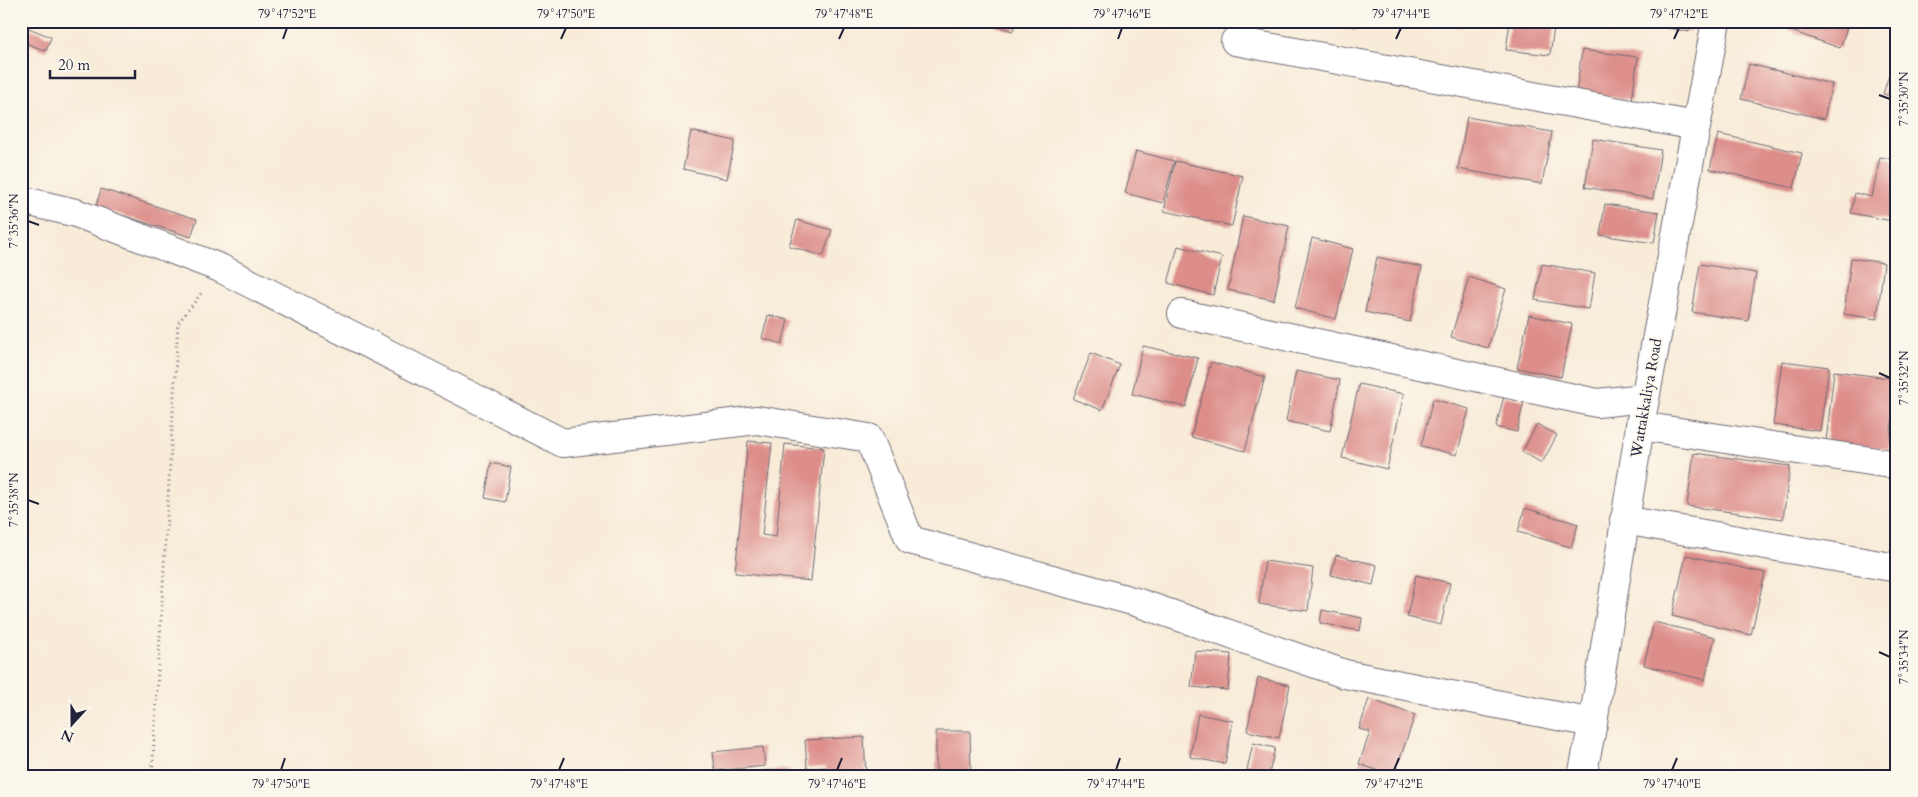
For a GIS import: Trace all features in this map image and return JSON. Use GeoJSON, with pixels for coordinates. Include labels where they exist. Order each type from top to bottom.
{"type":"FeatureCollection","features":[{"type":"Feature","properties":{"kind":"street","name":"Wattakkaliya Road"},"geometry":{"type":"LineString","coordinates":[[1582,776],[1593,723],[1640,426],[1716,21]]}},
{"type":"Feature","properties":{"kind":"street"},"geometry":{"type":"LineString","coordinates":[[1235,41],[1696,126]]}},
{"type":"Feature","properties":{"kind":"street"},"geometry":{"type":"LineString","coordinates":[[21,200],[76,213],[220,268],[563,443],[757,420],[869,438],[910,540],[1136,602],[1345,674],[1593,723]]}},
{"type":"Feature","properties":{"kind":"street"},"geometry":{"type":"LineString","coordinates":[[1182,314],[1597,403],[1646,398]]}},
{"type":"Feature","properties":{"kind":"street"},"geometry":{"type":"LineString","coordinates":[[1640,426],[1897,465]]}},
{"type":"Feature","properties":{"kind":"street"},"geometry":{"type":"LineString","coordinates":[[1624,520],[1897,568]]}},
{"type":"Feature","properties":{"kind":"path"},"geometry":{"type":"LineString","coordinates":[[152,776],[178,323],[220,268]]}},
{"type":"Feature","properties":{"kind":"building"},"geometry":{"type":"Polygon","coordinates":[[[996,21],[1016,21],[1013,31],[995,26],[996,21]]]}},
{"type":"Feature","properties":{"kind":"building"},"geometry":{"type":"Polygon","coordinates":[[[1329,21],[1357,21],[1356,27],[1329,21]]]}},
{"type":"Feature","properties":{"kind":"building"},"geometry":{"type":"Polygon","coordinates":[[[1433,21],[1461,21],[1460,27],[1433,21]]]}},
{"type":"Feature","properties":{"kind":"building"},"geometry":{"type":"Polygon","coordinates":[[[1510,21],[1555,21],[1550,55],[1506,50],[1510,21]]]}},
{"type":"Feature","properties":{"kind":"building"},"geometry":{"type":"Polygon","coordinates":[[[1629,21],[1690,21],[1689,32],[1629,21]]]}},
{"type":"Feature","properties":{"kind":"building"},"geometry":{"type":"Polygon","coordinates":[[[1762,21],[1849,21],[1840,48],[1762,21]]]}},
{"type":"Feature","properties":{"kind":"building"},"geometry":{"type":"Polygon","coordinates":[[[21,25],[51,37],[46,51],[21,41],[21,25]]]}},
{"type":"Feature","properties":{"kind":"building"},"geometry":{"type":"Polygon","coordinates":[[[1582,50],[1638,57],[1632,100],[1576,93],[1582,50]]]}},
{"type":"Feature","properties":{"kind":"building"},"geometry":{"type":"Polygon","coordinates":[[[1897,53],[1897,98],[1883,94],[1897,53]]]}},
{"type":"Feature","properties":{"kind":"building"},"geometry":{"type":"Polygon","coordinates":[[[1749,64],[1832,84],[1824,119],[1741,99],[1749,64]]]}},
{"type":"Feature","properties":{"kind":"building"},"geometry":{"type":"Polygon","coordinates":[[[1467,117],[1552,132],[1542,184],[1458,169],[1467,117]]]}},
{"type":"Feature","properties":{"kind":"building"},"geometry":{"type":"Polygon","coordinates":[[[691,131],[735,141],[727,179],[683,169],[691,131]]]}},
{"type":"Feature","properties":{"kind":"building"},"geometry":{"type":"Polygon","coordinates":[[[1718,134],[1802,153],[1794,188],[1710,169],[1718,134]]]}},
{"type":"Feature","properties":{"kind":"building"},"geometry":{"type":"Polygon","coordinates":[[[1593,139],[1661,150],[1653,199],[1585,187],[1593,139]]]}},
{"type":"Feature","properties":{"kind":"building"},"geometry":{"type":"Polygon","coordinates":[[[1136,151],[1174,161],[1163,203],[1125,193],[1136,151]]]}},
{"type":"Feature","properties":{"kind":"building"},"geometry":{"type":"Polygon","coordinates":[[[1880,157],[1897,160],[1897,222],[1851,213],[1855,193],[1872,197],[1880,157]]]}},
{"type":"Feature","properties":{"kind":"building"},"geometry":{"type":"Polygon","coordinates":[[[1175,161],[1243,176],[1232,226],[1164,211],[1175,161]]]}},
{"type":"Feature","properties":{"kind":"building"},"geometry":{"type":"Polygon","coordinates":[[[101,189],[197,219],[191,237],[96,207],[101,189]]]}},
{"type":"Feature","properties":{"kind":"building"},"geometry":{"type":"Polygon","coordinates":[[[1605,204],[1659,212],[1654,243],[1600,235],[1605,204]]]}},
{"type":"Feature","properties":{"kind":"building"},"geometry":{"type":"Polygon","coordinates":[[[1243,216],[1289,226],[1274,300],[1228,290],[1243,216]]]}},
{"type":"Feature","properties":{"kind":"building"},"geometry":{"type":"Polygon","coordinates":[[[797,220],[832,230],[823,256],[789,246],[797,220]]]}},
{"type":"Feature","properties":{"kind":"building"},"geometry":{"type":"Polygon","coordinates":[[[1312,238],[1353,249],[1336,319],[1295,308],[1312,238]]]}},
{"type":"Feature","properties":{"kind":"building"},"geometry":{"type":"Polygon","coordinates":[[[1178,246],[1222,257],[1213,295],[1168,283],[1178,246]]]}},
{"type":"Feature","properties":{"kind":"building"},"geometry":{"type":"Polygon","coordinates":[[[1377,257],[1422,267],[1410,322],[1365,312],[1377,257]]]}},
{"type":"Feature","properties":{"kind":"building"},"geometry":{"type":"Polygon","coordinates":[[[1851,258],[1884,263],[1877,319],[1844,314],[1851,258]]]}},
{"type":"Feature","properties":{"kind":"building"},"geometry":{"type":"Polygon","coordinates":[[[1542,264],[1595,273],[1589,309],[1535,300],[1542,264]]]}},
{"type":"Feature","properties":{"kind":"building"},"geometry":{"type":"Polygon","coordinates":[[[1700,264],[1756,273],[1748,321],[1692,312],[1700,264]]]}},
{"type":"Feature","properties":{"kind":"building"},"geometry":{"type":"Polygon","coordinates":[[[1469,277],[1506,289],[1488,348],[1451,337],[1469,277]]]}},
{"type":"Feature","properties":{"kind":"building"},"geometry":{"type":"Polygon","coordinates":[[[768,315],[788,320],[782,344],[762,338],[768,315]]]}},
{"type":"Feature","properties":{"kind":"building"},"geometry":{"type":"Polygon","coordinates":[[[1529,315],[1572,324],[1561,377],[1517,368],[1529,315]]]}},
{"type":"Feature","properties":{"kind":"building"},"geometry":{"type":"Polygon","coordinates":[[[1143,346],[1198,358],[1186,407],[1132,394],[1143,346]]]}},
{"type":"Feature","properties":{"kind":"building"},"geometry":{"type":"Polygon","coordinates":[[[1091,353],[1120,365],[1102,410],[1073,399],[1091,353]]]}},
{"type":"Feature","properties":{"kind":"building"},"geometry":{"type":"Polygon","coordinates":[[[1782,361],[1829,367],[1820,431],[1773,425],[1782,361]]]}},
{"type":"Feature","properties":{"kind":"building"},"geometry":{"type":"Polygon","coordinates":[[[1211,362],[1265,377],[1245,451],[1191,437],[1211,362]]]}},
{"type":"Feature","properties":{"kind":"building"},"geometry":{"type":"Polygon","coordinates":[[[1296,371],[1340,380],[1330,431],[1286,421],[1296,371]]]}},
{"type":"Feature","properties":{"kind":"building"},"geometry":{"type":"Polygon","coordinates":[[[1834,371],[1897,379],[1889,450],[1826,442],[1834,371]]]}},
{"type":"Feature","properties":{"kind":"building"},"geometry":{"type":"Polygon","coordinates":[[[1359,384],[1404,394],[1387,469],[1342,458],[1359,384]]]}},
{"type":"Feature","properties":{"kind":"building"},"geometry":{"type":"Polygon","coordinates":[[[1504,396],[1524,400],[1517,432],[1496,427],[1504,396]]]}},
{"type":"Feature","properties":{"kind":"building"},"geometry":{"type":"Polygon","coordinates":[[[1433,399],[1469,409],[1457,455],[1421,446],[1433,399]]]}},
{"type":"Feature","properties":{"kind":"building"},"geometry":{"type":"Polygon","coordinates":[[[1537,424],[1557,435],[1542,463],[1522,452],[1537,424]]]}},
{"type":"Feature","properties":{"kind":"building"},"geometry":{"type":"Polygon","coordinates":[[[748,441],[772,443],[762,535],[776,537],[785,444],[824,448],[811,581],[735,573],[748,441]]]}},
{"type":"Feature","properties":{"kind":"building"},"geometry":{"type":"Polygon","coordinates":[[[1694,453],[1790,466],[1783,519],[1687,506],[1694,453]]]}},
{"type":"Feature","properties":{"kind":"building"},"geometry":{"type":"Polygon","coordinates":[[[491,463],[511,467],[505,502],[485,498],[491,463]]]}},
{"type":"Feature","properties":{"kind":"building"},"geometry":{"type":"Polygon","coordinates":[[[1525,508],[1578,524],[1571,547],[1518,532],[1525,508]]]}},
{"type":"Feature","properties":{"kind":"building"},"geometry":{"type":"Polygon","coordinates":[[[1336,555],[1377,565],[1373,585],[1331,575],[1336,555]]]}},
{"type":"Feature","properties":{"kind":"building"},"geometry":{"type":"Polygon","coordinates":[[[1686,555],[1765,573],[1751,635],[1672,616],[1686,555]]]}},
{"type":"Feature","properties":{"kind":"building"},"geometry":{"type":"Polygon","coordinates":[[[1265,561],[1313,568],[1308,611],[1259,604],[1265,561]]]}},
{"type":"Feature","properties":{"kind":"building"},"geometry":{"type":"Polygon","coordinates":[[[1416,575],[1450,583],[1441,625],[1407,617],[1416,575]]]}},
{"type":"Feature","properties":{"kind":"building"},"geometry":{"type":"Polygon","coordinates":[[[1322,610],[1362,618],[1360,631],[1320,623],[1322,610]]]}},
{"type":"Feature","properties":{"kind":"building"},"geometry":{"type":"Polygon","coordinates":[[[1654,622],[1715,637],[1705,680],[1644,665],[1654,622]]]}},
{"type":"Feature","properties":{"kind":"building"},"geometry":{"type":"Polygon","coordinates":[[[1895,628],[1897,628],[1897,658],[1893,658],[1895,628]]]}},
{"type":"Feature","properties":{"kind":"building"},"geometry":{"type":"Polygon","coordinates":[[[1195,651],[1231,654],[1228,690],[1191,687],[1195,651]]]}},
{"type":"Feature","properties":{"kind":"building"},"geometry":{"type":"Polygon","coordinates":[[[1258,678],[1290,685],[1279,738],[1247,731],[1258,678]]]}},
{"type":"Feature","properties":{"kind":"building"},"geometry":{"type":"Polygon","coordinates":[[[1369,699],[1415,715],[1394,776],[1359,764],[1370,732],[1359,729],[1369,699]]]}},
{"type":"Feature","properties":{"kind":"building"},"geometry":{"type":"Polygon","coordinates":[[[1198,714],[1233,721],[1225,764],[1190,757],[1198,714]]]}},
{"type":"Feature","properties":{"kind":"building"},"geometry":{"type":"Polygon","coordinates":[[[936,731],[970,731],[971,773],[936,774],[936,731]]]}},
{"type":"Feature","properties":{"kind":"building"},"geometry":{"type":"Polygon","coordinates":[[[864,737],[866,776],[826,776],[826,767],[807,768],[805,740],[864,737]]]}},
{"type":"Feature","properties":{"kind":"building"},"geometry":{"type":"Polygon","coordinates":[[[1253,743],[1275,748],[1269,774],[1247,770],[1253,743]]]}},
{"type":"Feature","properties":{"kind":"building"},"geometry":{"type":"Polygon","coordinates":[[[763,747],[765,766],[715,771],[713,752],[763,747]]]}},
{"type":"Feature","properties":{"kind":"building"},"geometry":{"type":"Polygon","coordinates":[[[789,769],[789,776],[742,776],[742,773],[789,769]]]}}]}
